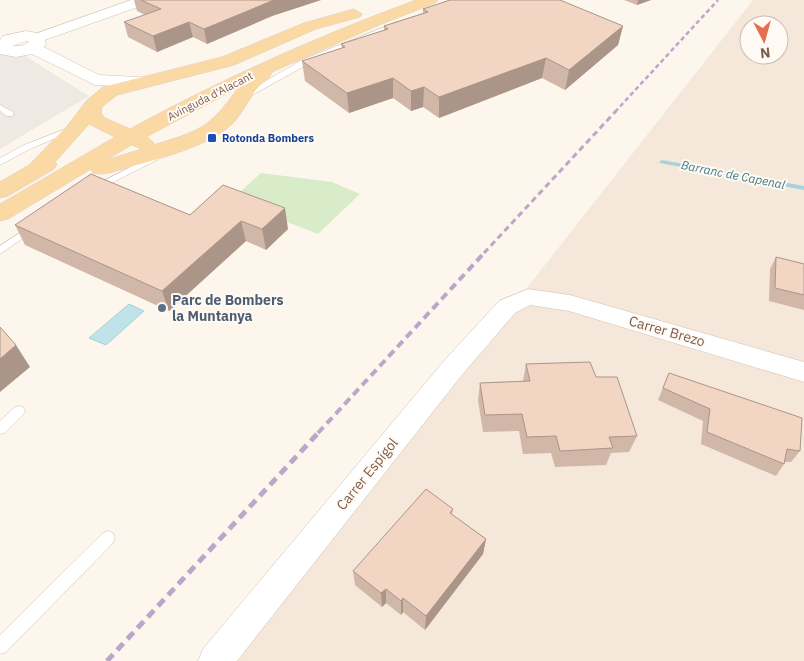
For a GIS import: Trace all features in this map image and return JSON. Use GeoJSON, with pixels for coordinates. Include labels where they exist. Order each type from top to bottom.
{"type":"FeatureCollection","features":[{"type":"Feature","properties":{"kind":"main road","name":"Avinguda d'Alacant"},"geometry":{"type":"LineString","coordinates":[[0,214],[80,165],[131,137],[197,92],[272,49],[397,0]]}},
{"type":"Feature","properties":{"kind":"main road","name":"Avinguda d'Alacant"},"geometry":{"type":"LineString","coordinates":[[0,191],[112,128],[197,92],[276,63],[363,25],[430,0]]}},
{"type":"Feature","properties":{"kind":"main road"},"geometry":{"type":"LineString","coordinates":[[37,169],[75,129],[97,102],[110,91],[228,61],[310,26],[368,10]]}},
{"type":"Feature","properties":{"kind":"main road"},"geometry":{"type":"LineString","coordinates":[[0,221],[29,209],[96,169],[212,130],[227,118],[250,85],[276,63]]}},
{"type":"Feature","properties":{"kind":"main road"},"geometry":{"type":"LineString","coordinates":[[146,81],[179,84],[197,92],[220,105],[227,118]]}},
{"type":"Feature","properties":{"kind":"main road"},"geometry":{"type":"LineString","coordinates":[[97,102],[91,113],[98,122],[131,137],[149,144],[183,141]]}},
{"type":"Feature","properties":{"kind":"street"},"geometry":{"type":"LineString","coordinates":[[3,42],[14,52],[144,0]]}},
{"type":"Feature","properties":{"kind":"street"},"geometry":{"type":"LineString","coordinates":[[35,43],[95,80],[146,81]]}},
{"type":"Feature","properties":{"kind":"street"},"geometry":{"type":"LineString","coordinates":[[95,80],[97,102]]}},
{"type":"Feature","properties":{"kind":"street","name":"Carrer Brezo"},"geometry":{"type":"LineString","coordinates":[[528,297],[547,299],[599,311],[804,372]]}},
{"type":"Feature","properties":{"kind":"street","name":"Carrer Espígol"},"geometry":{"type":"LineString","coordinates":[[215,661],[452,369],[507,307],[528,297]]}},
{"type":"Feature","properties":{"kind":"lane"},"geometry":{"type":"LineString","coordinates":[[243,96],[305,62],[403,21]]}},
{"type":"Feature","properties":{"kind":"lane"},"geometry":{"type":"LineString","coordinates":[[0,107],[10,114]]}},
{"type":"Feature","properties":{"kind":"lane"},"geometry":{"type":"LineString","coordinates":[[0,162],[27,147],[75,129]]}},
{"type":"Feature","properties":{"kind":"lane"},"geometry":{"type":"LineString","coordinates":[[89,192],[183,141]]}},
{"type":"Feature","properties":{"kind":"lane"},"geometry":{"type":"LineString","coordinates":[[0,251],[44,220]]}},
{"type":"Feature","properties":{"kind":"lane"},"geometry":{"type":"LineString","coordinates":[[0,429],[19,411]]}},
{"type":"Feature","properties":{"kind":"lane"},"geometry":{"type":"LineString","coordinates":[[0,646],[108,538]]}},
{"type":"Feature","properties":{"kind":"shaded area"},"geometry":{"type":"Polygon","coordinates":[[[753,0],[804,0],[804,661],[234,661],[739,18],[739,65],[789,65],[789,15],[741,15],[753,0]]]}},
{"type":"Feature","properties":{"kind":"shaded area"},"geometry":{"type":"Polygon","coordinates":[[[0,40],[89,96],[0,149],[0,40]]]}},
{"type":"Feature","properties":{"kind":"green space"},"geometry":{"type":"Polygon","coordinates":[[[261,173],[332,182],[360,194],[318,234],[231,200],[261,173]]]}},
{"type":"Feature","properties":{"kind":"water"},"geometry":{"type":"Polygon","coordinates":[[[129,304],[144,311],[106,345],[89,338],[129,304]]]}},
{"type":"Feature","properties":{"kind":"building"},"geometry":{"type":"Polygon","coordinates":[[[141,0],[274,0],[204,29],[189,22],[153,36],[124,22],[161,9],[141,0]]]}},
{"type":"Feature","properties":{"kind":"building"},"geometry":{"type":"Polygon","coordinates":[[[450,0],[560,0],[623,26],[569,70],[546,58],[439,97],[424,87],[411,91],[393,78],[347,93],[302,61],[345,47],[341,44],[388,29],[384,26],[428,12],[423,9],[450,0]]]}},
{"type":"Feature","properties":{"kind":"building"},"geometry":{"type":"Polygon","coordinates":[[[91,174],[190,215],[223,185],[285,208],[262,229],[241,221],[162,291],[15,225],[91,174]]]}},
{"type":"Feature","properties":{"kind":"building"},"geometry":{"type":"Polygon","coordinates":[[[776,257],[804,264],[804,295],[775,288],[776,257]]]}},
{"type":"Feature","properties":{"kind":"building"},"geometry":{"type":"Polygon","coordinates":[[[0,327],[16,345],[0,359],[0,327]]]}},
{"type":"Feature","properties":{"kind":"building"},"geometry":{"type":"Polygon","coordinates":[[[590,362],[596,377],[617,377],[637,436],[609,437],[613,448],[560,451],[556,436],[527,437],[522,414],[485,415],[480,383],[530,381],[526,364],[590,362]]]}},
{"type":"Feature","properties":{"kind":"building"},"geometry":{"type":"Polygon","coordinates":[[[669,373],[802,418],[800,451],[787,449],[784,464],[707,432],[710,409],[663,388],[669,373]]]}},
{"type":"Feature","properties":{"kind":"building"},"geometry":{"type":"Polygon","coordinates":[[[426,489],[453,509],[450,513],[486,539],[426,616],[403,598],[401,601],[386,589],[381,593],[353,571],[426,489]]]}},
{"type":"Feature","properties":{"kind":"waterway","name":"Barranc de Capenal"},"geometry":{"type":"LineString","coordinates":[[662,162],[804,188]]}},
{"type":"Feature","properties":{"kind":"railway"},"geometry":{"type":"LineString","coordinates":[[615,112],[718,0]]}},
{"type":"Feature","properties":{"kind":"railway"},"geometry":{"type":"LineString","coordinates":[[484,253],[616,111]]}},
{"type":"Feature","properties":{"kind":"railway"},"geometry":{"type":"LineString","coordinates":[[318,433],[485,252]]}},
{"type":"Feature","properties":{"kind":"railway"},"geometry":{"type":"LineString","coordinates":[[107,661],[319,432]]}},
{"type":"Feature","properties":{"kind":"place","name":"Rotonda Bombers"},"geometry":{"type":"Point","coordinates":[212,138]}},
{"type":"Feature","properties":{"kind":"place","name":"Parc de Bombers la Muntanya"},"geometry":{"type":"Point","coordinates":[162,308]}}]}
